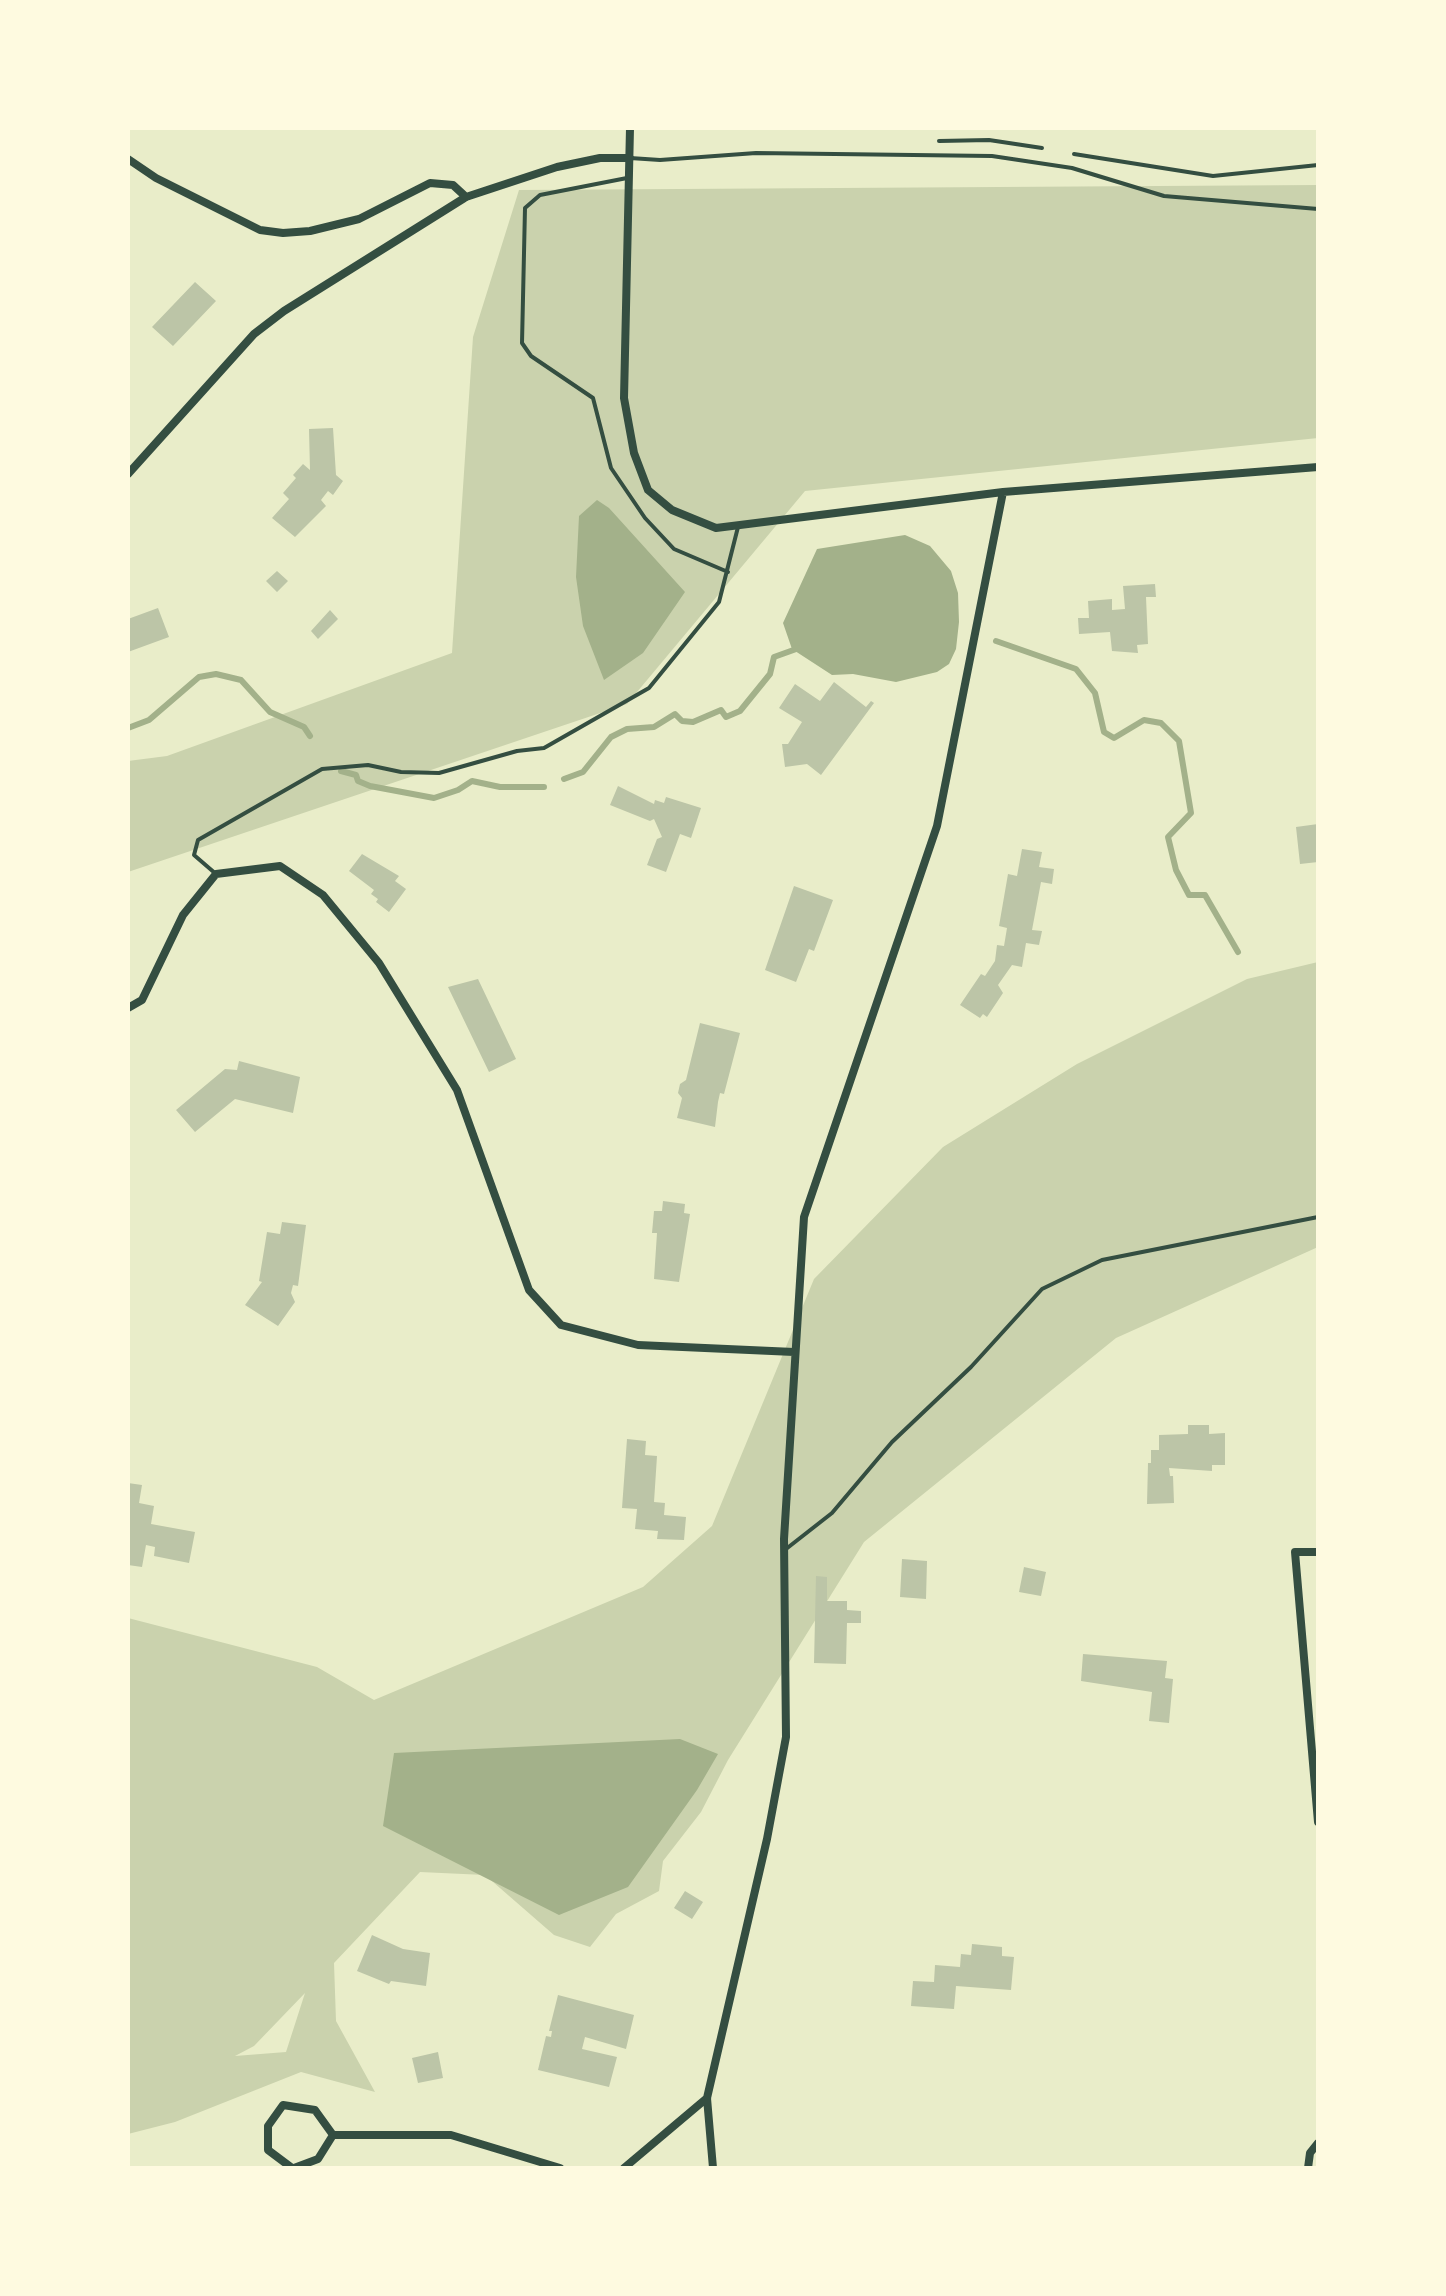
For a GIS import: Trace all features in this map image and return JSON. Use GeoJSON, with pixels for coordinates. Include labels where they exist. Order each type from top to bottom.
{"type":"FeatureCollection","features":[{"type":"Feature","properties":{"kind":"street"},"geometry":{"type":"LineString","coordinates":[[630,128],[624,398],[634,453],[648,490],[672,510],[716,528],[1003,492],[1318,467]]}},
{"type":"Feature","properties":{"kind":"street"},"geometry":{"type":"LineString","coordinates":[[128,474],[254,334],[284,311],[466,197],[557,167],[600,158],[630,158]]}},
{"type":"Feature","properties":{"kind":"street"},"geometry":{"type":"LineString","coordinates":[[128,159],[156,178],[260,230],[283,233],[310,231],[359,219],[430,183],[453,185],[466,197]]}},
{"type":"Feature","properties":{"kind":"street"},"geometry":{"type":"LineString","coordinates":[[713,2168],[707,2098],[767,1839],[786,1737],[784,1551],[804,1217],[937,826],[1003,492]]}},
{"type":"Feature","properties":{"kind":"street"},"geometry":{"type":"LineString","coordinates":[[128,1008],[142,1000],[183,915],[216,874],[280,866],[323,895],[379,963],[457,1090],[529,1290],[561,1325],[638,1345],[794,1352]]}},
{"type":"Feature","properties":{"kind":"street"},"geometry":{"type":"LineString","coordinates":[[1318,1552],[1295,1552],[1318,1822]]}},
{"type":"Feature","properties":{"kind":"street"},"geometry":{"type":"LineString","coordinates":[[624,2168],[707,2098]]}},
{"type":"Feature","properties":{"kind":"street"},"geometry":{"type":"LineString","coordinates":[[283,2105],[315,2110],[333,2135],[318,2159],[293,2168],[268,2150],[268,2126],[283,2105]]}},
{"type":"Feature","properties":{"kind":"street"},"geometry":{"type":"LineString","coordinates":[[333,2135],[451,2135],[560,2168]]}},
{"type":"Feature","properties":{"kind":"street"},"geometry":{"type":"LineString","coordinates":[[1308,2168],[1310,2153],[1318,2143]]}},
{"type":"Feature","properties":{"kind":"lane"},"geometry":{"type":"LineString","coordinates":[[630,158],[660,160],[756,153],[992,156],[1072,168],[1164,196],[1318,209]]}},
{"type":"Feature","properties":{"kind":"lane"},"geometry":{"type":"LineString","coordinates":[[628,178],[540,195],[525,208],[522,343],[531,356],[593,398],[611,468],[645,518],[674,549],[728,572]]}},
{"type":"Feature","properties":{"kind":"lane"},"geometry":{"type":"LineString","coordinates":[[216,874],[194,855],[198,840],[322,769],[368,765],[439,773],[517,751],[544,748],[649,688],[719,602],[739,524]]}},
{"type":"Feature","properties":{"kind":"lane"},"geometry":{"type":"LineString","coordinates":[[784,1551],[832,1513],[892,1442],[971,1367],[1042,1289],[1102,1260],[1318,1217]]}},
{"type":"Feature","properties":{"kind":"path"},"geometry":{"type":"LineString","coordinates":[[930,141],[989,140],[1049,150]]}},
{"type":"Feature","properties":{"kind":"path"},"geometry":{"type":"LineString","coordinates":[[1064,152],[1213,176],[1318,165]]}},
{"type":"Feature","properties":{"kind":"shaded area"},"geometry":{"type":"Polygon","coordinates":[[[1318,185],[1318,438],[805,491],[627,704],[128,872],[128,761],[167,756],[452,653],[473,337],[519,190],[1318,185]]]}},
{"type":"Feature","properties":{"kind":"shaded area"},"geometry":{"type":"Polygon","coordinates":[[[597,500],[609,508],[685,592],[643,653],[604,680],[583,626],[576,577],[579,516],[597,500]]]}},
{"type":"Feature","properties":{"kind":"shaded area"},"geometry":{"type":"Polygon","coordinates":[[[905,535],[930,546],[951,571],[958,593],[959,622],[956,649],[949,664],[937,672],[896,682],[853,674],[832,675],[792,649],[783,623],[817,549],[905,535]]]}},
{"type":"Feature","properties":{"kind":"shaded area"},"geometry":{"type":"Polygon","coordinates":[[[1318,962],[1318,1247],[1116,1338],[864,1542],[728,1760],[701,1812],[663,1861],[659,1891],[616,1914],[590,1947],[554,1935],[485,1875],[420,1872],[334,1963],[336,2021],[375,2092],[301,2072],[175,2122],[128,2134],[128,1618],[317,1667],[374,1700],[643,1587],[712,1526],[814,1279],[943,1147],[1077,1064],[1247,979],[1318,962]],[[305,1993],[254,2046],[235,2056],[286,2052],[305,1993]]]}},
{"type":"Feature","properties":{"kind":"shaded area"},"geometry":{"type":"Polygon","coordinates":[[[680,1739],[718,1754],[697,1790],[628,1887],[559,1915],[383,1826],[394,1753],[680,1739]]]}},
{"type":"Feature","properties":{"kind":"building"},"geometry":{"type":"Polygon","coordinates":[[[195,282],[216,301],[173,346],[152,327],[195,282]]]}},
{"type":"Feature","properties":{"kind":"building"},"geometry":{"type":"Polygon","coordinates":[[[333,428],[336,475],[343,481],[333,495],[328,491],[321,500],[326,506],[295,537],[272,518],[289,499],[283,493],[296,478],[293,475],[303,464],[310,470],[309,429],[333,428]]]}},
{"type":"Feature","properties":{"kind":"building"},"geometry":{"type":"Polygon","coordinates":[[[277,571],[288,581],[277,592],[266,581],[277,571]]]}},
{"type":"Feature","properties":{"kind":"building"},"geometry":{"type":"Polygon","coordinates":[[[1155,584],[1156,597],[1146,597],[1148,644],[1137,645],[1138,653],[1112,651],[1110,632],[1079,634],[1078,618],[1089,618],[1088,601],[1112,599],[1112,610],[1125,609],[1123,586],[1155,584]]]}},
{"type":"Feature","properties":{"kind":"building"},"geometry":{"type":"Polygon","coordinates":[[[158,608],[169,637],[128,652],[128,619],[158,608]]]}},
{"type":"Feature","properties":{"kind":"building"},"geometry":{"type":"Polygon","coordinates":[[[330,610],[338,619],[318,639],[311,631],[330,610]]]}},
{"type":"Feature","properties":{"kind":"building"},"geometry":{"type":"Polygon","coordinates":[[[834,682],[866,707],[871,701],[874,703],[821,775],[807,764],[785,767],[782,744],[788,744],[802,722],[779,708],[795,684],[820,701],[834,682]]]}},
{"type":"Feature","properties":{"kind":"building"},"geometry":{"type":"Polygon","coordinates":[[[618,786],[654,804],[655,800],[664,803],[666,797],[701,808],[691,838],[680,834],[666,872],[647,865],[657,839],[662,837],[654,819],[650,821],[610,805],[618,786]]]}},
{"type":"Feature","properties":{"kind":"building"},"geometry":{"type":"Polygon","coordinates":[[[1318,824],[1318,862],[1300,864],[1296,827],[1318,824]]]}},
{"type":"Feature","properties":{"kind":"building"},"geometry":{"type":"Polygon","coordinates":[[[1022,849],[1042,852],[1039,867],[1054,869],[1052,884],[1041,882],[1032,930],[1042,931],[1039,945],[1026,943],[1022,967],[1012,965],[998,985],[1003,993],[987,1017],[983,1014],[980,1018],[960,1005],[981,974],[985,976],[995,961],[997,945],[1004,946],[1007,928],[999,926],[1008,874],[1017,876],[1022,849]]]}},
{"type":"Feature","properties":{"kind":"building"},"geometry":{"type":"Polygon","coordinates":[[[362,854],[399,876],[395,881],[406,889],[389,912],[376,902],[378,899],[371,894],[374,890],[349,871],[362,854]]]}},
{"type":"Feature","properties":{"kind":"building"},"geometry":{"type":"Polygon","coordinates":[[[794,886],[833,900],[814,951],[809,949],[796,982],[765,970],[794,886]]]}},
{"type":"Feature","properties":{"kind":"building"},"geometry":{"type":"Polygon","coordinates":[[[478,979],[516,1059],[489,1072],[448,987],[478,979]]]}},
{"type":"Feature","properties":{"kind":"building"},"geometry":{"type":"Polygon","coordinates":[[[700,1023],[740,1033],[724,1094],[720,1093],[715,1127],[677,1118],[682,1098],[678,1093],[680,1084],[686,1080],[700,1023]]]}},
{"type":"Feature","properties":{"kind":"building"},"geometry":{"type":"Polygon","coordinates":[[[239,1061],[300,1077],[293,1113],[235,1099],[195,1132],[176,1110],[225,1069],[237,1070],[239,1061]]]}},
{"type":"Feature","properties":{"kind":"building"},"geometry":{"type":"Polygon","coordinates":[[[663,1201],[685,1204],[684,1213],[690,1214],[679,1282],[654,1279],[657,1233],[652,1233],[654,1211],[662,1211],[663,1201]]]}},
{"type":"Feature","properties":{"kind":"building"},"geometry":{"type":"Polygon","coordinates":[[[282,1222],[306,1225],[298,1286],[293,1285],[291,1293],[295,1302],[278,1326],[245,1305],[262,1282],[259,1281],[267,1232],[280,1234],[282,1222]]]}},
{"type":"Feature","properties":{"kind":"building"},"geometry":{"type":"Polygon","coordinates":[[[1188,1425],[1209,1425],[1209,1434],[1225,1433],[1225,1465],[1212,1465],[1212,1471],[1169,1468],[1170,1476],[1173,1476],[1174,1503],[1147,1504],[1151,1450],[1159,1450],[1159,1435],[1188,1434],[1188,1425]]]}},
{"type":"Feature","properties":{"kind":"building"},"geometry":{"type":"Polygon","coordinates":[[[627,1439],[646,1441],[645,1455],[657,1456],[654,1502],[665,1503],[664,1515],[686,1517],[684,1540],[657,1539],[658,1531],[635,1529],[637,1509],[622,1508],[627,1439]]]}},
{"type":"Feature","properties":{"kind":"building"},"geometry":{"type":"Polygon","coordinates":[[[128,1483],[142,1485],[139,1503],[154,1506],[151,1524],[195,1532],[189,1563],[154,1556],[155,1547],[146,1545],[142,1567],[128,1565],[128,1483]]]}},
{"type":"Feature","properties":{"kind":"building"},"geometry":{"type":"Polygon","coordinates":[[[902,1559],[927,1561],[926,1599],[900,1597],[902,1559]]]}},
{"type":"Feature","properties":{"kind":"building"},"geometry":{"type":"Polygon","coordinates":[[[1024,1567],[1046,1572],[1041,1596],[1019,1592],[1024,1567]]]}},
{"type":"Feature","properties":{"kind":"building"},"geometry":{"type":"Polygon","coordinates":[[[816,1576],[827,1577],[827,1601],[847,1601],[847,1610],[861,1611],[861,1623],[847,1623],[846,1664],[814,1663],[816,1576]]]}},
{"type":"Feature","properties":{"kind":"building"},"geometry":{"type":"Polygon","coordinates":[[[1083,1654],[1167,1661],[1165,1678],[1173,1679],[1169,1723],[1149,1721],[1152,1692],[1081,1681],[1083,1654]]]}},
{"type":"Feature","properties":{"kind":"building"},"geometry":{"type":"Polygon","coordinates":[[[685,1891],[703,1902],[692,1919],[674,1908],[685,1891]]]}},
{"type":"Feature","properties":{"kind":"building"},"geometry":{"type":"Polygon","coordinates":[[[372,1935],[403,1949],[430,1953],[426,1986],[391,1981],[389,1984],[357,1971],[372,1935]]]}},
{"type":"Feature","properties":{"kind":"building"},"geometry":{"type":"Polygon","coordinates":[[[972,1944],[1002,1947],[1002,1956],[1014,1957],[1011,1990],[956,1986],[954,2009],[911,2006],[913,1981],[934,1982],[935,1965],[960,1967],[961,1954],[971,1955],[972,1944]]]}},
{"type":"Feature","properties":{"kind":"building"},"geometry":{"type":"Polygon","coordinates":[[[558,1995],[634,2015],[626,2049],[585,2037],[582,2049],[617,2057],[609,2087],[538,2070],[546,2036],[551,2037],[552,2031],[549,2031],[558,1995]]]}},
{"type":"Feature","properties":{"kind":"building"},"geometry":{"type":"Polygon","coordinates":[[[438,2052],[443,2078],[418,2083],[412,2058],[438,2052]]]}},
{"type":"Feature","properties":{"kind":"waterway"},"geometry":{"type":"LineString","coordinates":[[996,641],[1076,669],[1095,693],[1104,732],[1114,738],[1144,720],[1161,723],[1179,741],[1191,813],[1168,837],[1176,870],[1189,895],[1205,895],[1238,952]]}},
{"type":"Feature","properties":{"kind":"waterway"},"geometry":{"type":"LineString","coordinates":[[564,779],[583,772],[611,737],[627,729],[654,727],[675,714],[682,721],[693,722],[721,710],[726,717],[740,711],[770,674],[774,657],[799,648]]}},
{"type":"Feature","properties":{"kind":"waterway"},"geometry":{"type":"LineString","coordinates":[[128,728],[149,720],[199,677],[216,674],[241,680],[270,712],[304,727],[310,736]]}},
{"type":"Feature","properties":{"kind":"waterway"},"geometry":{"type":"LineString","coordinates":[[341,771],[356,775],[358,781],[370,786],[434,798],[458,790],[472,781],[500,787],[544,787]]}}]}
